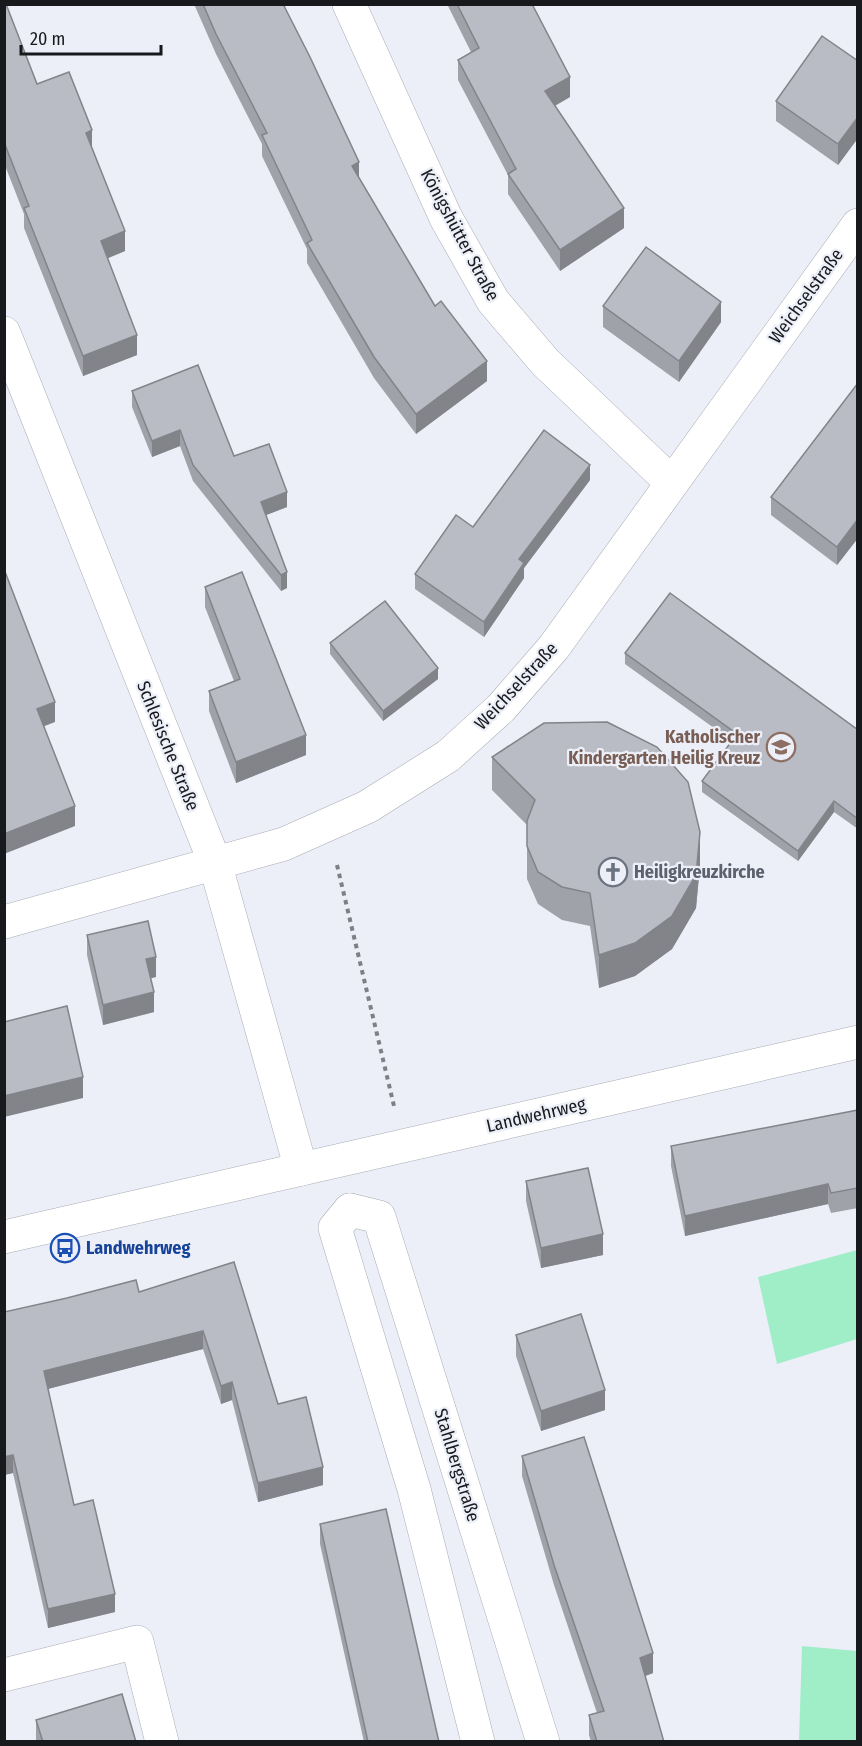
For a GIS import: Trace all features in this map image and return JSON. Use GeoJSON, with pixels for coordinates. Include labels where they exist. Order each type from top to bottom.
{"type":"FeatureCollection","features":[{"type":"Feature","properties":{"kind":"street","name":"Königshütter Straße"},"geometry":{"type":"LineString","coordinates":[[349,4],[446,218],[493,301],[545,362],[671,482]]}},
{"type":"Feature","properties":{"kind":"street","name":"Weichselstraße"},"geometry":{"type":"LineString","coordinates":[[4,922],[284,844],[367,807],[448,756],[501,708],[554,647],[858,225]]}},
{"type":"Feature","properties":{"kind":"street","name":"Schlesische Straße"},"geometry":{"type":"LineString","coordinates":[[4,333],[215,863],[301,1169]]}},
{"type":"Feature","properties":{"kind":"street","name":"Landwehrweg"},"geometry":{"type":"LineString","coordinates":[[4,1237],[858,1042]]}},
{"type":"Feature","properties":{"kind":"street"},"geometry":{"type":"LineString","coordinates":[[338,1161],[350,1210],[335,1228],[414,1489],[478,1742]]}},
{"type":"Feature","properties":{"kind":"street","name":"Stahlbergstraße"},"geometry":{"type":"LineString","coordinates":[[350,1210],[379,1217],[543,1742]]}},
{"type":"Feature","properties":{"kind":"street"},"geometry":{"type":"LineString","coordinates":[[4,1675],[137,1642],[162,1742]]}},
{"type":"Feature","properties":{"kind":"path"},"geometry":{"type":"LineString","coordinates":[[328,826],[390,1091]]}},
{"type":"Feature","properties":{"kind":"green space"},"geometry":{"type":"Polygon","coordinates":[[[857,1250],[857,1339],[777,1364],[758,1277],[857,1250]]]}},
{"type":"Feature","properties":{"kind":"green space"},"geometry":{"type":"Polygon","coordinates":[[[802,1646],[857,1651],[857,1741],[799,1741],[802,1646]]]}},
{"type":"Feature","properties":{"kind":"building"},"geometry":{"type":"Polygon","coordinates":[[[4,4],[6,4],[37,84],[69,72],[92,130],[86,133],[125,231],[101,241],[137,335],[83,356],[24,208],[29,206],[4,142],[4,4]]]}},
{"type":"Feature","properties":{"kind":"building"},"geometry":{"type":"Polygon","coordinates":[[[203,4],[283,4],[359,162],[352,166],[435,306],[441,301],[487,361],[416,414],[374,357],[307,243],[312,240],[262,135],[267,133],[203,4]]]}},
{"type":"Feature","properties":{"kind":"building"},"geometry":{"type":"Polygon","coordinates":[[[457,4],[532,4],[570,77],[545,91],[624,208],[560,250],[508,174],[516,169],[458,60],[479,48],[457,4]]]}},
{"type":"Feature","properties":{"kind":"building"},"geometry":{"type":"Polygon","coordinates":[[[822,36],[858,61],[858,117],[838,144],[776,101],[822,36]]]}},
{"type":"Feature","properties":{"kind":"building"},"geometry":{"type":"Polygon","coordinates":[[[646,247],[721,302],[679,361],[603,306],[646,247]]]}},
{"type":"Feature","properties":{"kind":"building"},"geometry":{"type":"Polygon","coordinates":[[[198,365],[234,456],[269,444],[287,492],[261,502],[287,572],[281,575],[193,465],[180,430],[152,441],[132,391],[198,365]]]}},
{"type":"Feature","properties":{"kind":"building"},"geometry":{"type":"Polygon","coordinates":[[[858,383],[858,519],[837,547],[771,497],[858,383]]]}},
{"type":"Feature","properties":{"kind":"building"},"geometry":{"type":"Polygon","coordinates":[[[544,430],[590,465],[519,559],[524,563],[484,622],[415,574],[456,515],[473,527],[544,430]]]}},
{"type":"Feature","properties":{"kind":"building"},"geometry":{"type":"Polygon","coordinates":[[[4,569],[55,702],[37,709],[75,806],[4,834],[4,569]]]}},
{"type":"Feature","properties":{"kind":"building"},"geometry":{"type":"Polygon","coordinates":[[[242,572],[306,735],[236,762],[209,691],[240,679],[205,587],[242,572]]]}},
{"type":"Feature","properties":{"kind":"building"},"geometry":{"type":"Polygon","coordinates":[[[670,593],[858,730],[858,819],[834,801],[798,851],[702,781],[737,734],[625,653],[670,593]]]}},
{"type":"Feature","properties":{"kind":"building"},"geometry":{"type":"Polygon","coordinates":[[[385,601],[438,668],[383,711],[330,643],[385,601]]]}},
{"type":"Feature","properties":{"kind":"building","name":"Heiligkreuzkirche"},"geometry":{"type":"Polygon","coordinates":[[[607,722],[657,747],[688,782],[700,832],[696,875],[672,916],[635,943],[599,955],[590,893],[562,887],[538,872],[527,846],[527,821],[535,800],[492,757],[544,723],[607,722]]]}},
{"type":"Feature","properties":{"kind":"building"},"geometry":{"type":"Polygon","coordinates":[[[148,921],[156,957],[146,959],[154,992],[103,1005],[87,935],[148,921]]]}},
{"type":"Feature","properties":{"kind":"building"},"geometry":{"type":"Polygon","coordinates":[[[67,1006],[83,1077],[4,1096],[4,1022],[67,1006]]]}},
{"type":"Feature","properties":{"kind":"building"},"geometry":{"type":"Polygon","coordinates":[[[858,1110],[858,1188],[831,1193],[828,1184],[685,1216],[671,1146],[858,1110]]]}},
{"type":"Feature","properties":{"kind":"building"},"geometry":{"type":"Polygon","coordinates":[[[588,1168],[603,1234],[541,1248],[526,1181],[588,1168]]]}},
{"type":"Feature","properties":{"kind":"building"},"geometry":{"type":"Polygon","coordinates":[[[234,1262],[278,1404],[306,1397],[323,1467],[258,1483],[232,1382],[221,1386],[203,1331],[44,1371],[74,1505],[93,1500],[115,1594],[48,1609],[13,1455],[4,1457],[4,1312],[136,1280],[139,1292],[234,1262]]]}},
{"type":"Feature","properties":{"kind":"building"},"geometry":{"type":"Polygon","coordinates":[[[581,1314],[605,1390],[541,1411],[516,1335],[581,1314]]]}},
{"type":"Feature","properties":{"kind":"building"},"geometry":{"type":"Polygon","coordinates":[[[584,1437],[653,1653],[640,1658],[664,1742],[597,1742],[589,1715],[604,1711],[554,1565],[522,1456],[584,1437]]]}},
{"type":"Feature","properties":{"kind":"building"},"geometry":{"type":"Polygon","coordinates":[[[386,1509],[439,1742],[368,1742],[320,1524],[386,1509]]]}},
{"type":"Feature","properties":{"kind":"building"},"geometry":{"type":"Polygon","coordinates":[[[122,1694],[136,1742],[43,1742],[36,1720],[122,1694]]]}},
{"type":"Feature","properties":{"kind":"place","name":"Katholischer Kindergarten Heilig Kreuz"},"geometry":{"type":"Point","coordinates":[781,747]}},
{"type":"Feature","properties":{"kind":"place","name":"Heiligkreuzkirche"},"geometry":{"type":"Point","coordinates":[613,872]}},
{"type":"Feature","properties":{"kind":"place","name":"Landwehrweg"},"geometry":{"type":"Point","coordinates":[65,1248]}}]}
